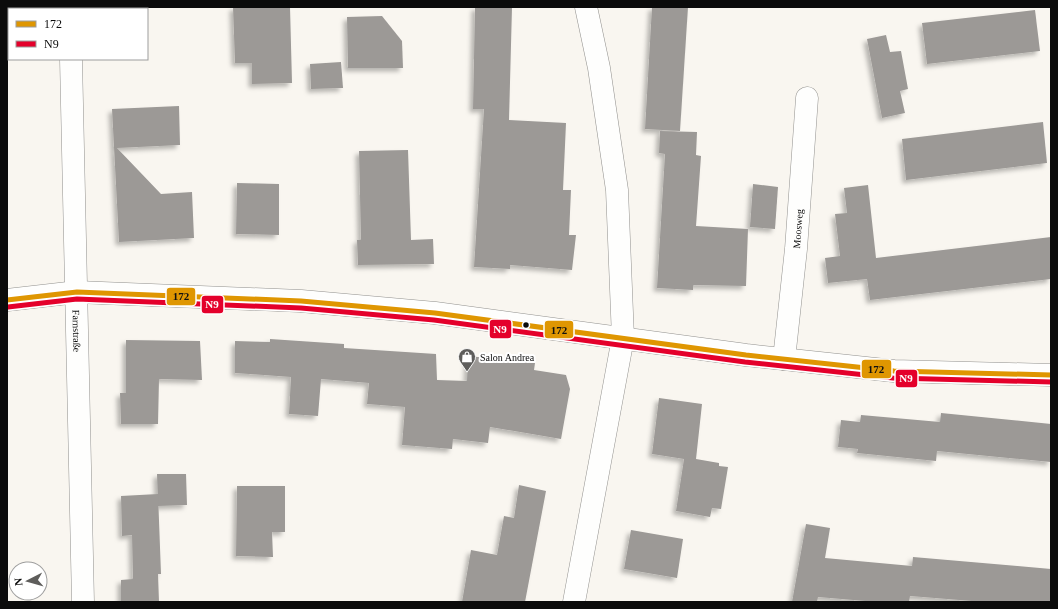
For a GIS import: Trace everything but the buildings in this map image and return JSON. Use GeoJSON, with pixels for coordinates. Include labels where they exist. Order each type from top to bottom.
{"type":"FeatureCollection","features":[{"type":"Feature","properties":{"kind":"street"},"geometry":{"type":"LineString","coordinates":[[574,602],[623,338],[617,190],[600,68],[586,7]]}},
{"type":"Feature","properties":{"kind":"street","name":"Farnstraße"},"geometry":{"type":"LineString","coordinates":[[71,60],[83,602]]}},
{"type":"Feature","properties":{"kind":"street","name":"Moosweg"},"geometry":{"type":"LineString","coordinates":[[784,359],[796,249],[808,98]]}},
{"type":"Feature","properties":{"kind":"street"},"geometry":{"type":"LineString","coordinates":[[7,300],[77,292],[301,301],[435,313],[894,372],[1051,375]]}},
{"type":"Feature","properties":{"kind":"transit line","name":"172"},"geometry":{"type":"LineString","coordinates":[[7,300],[77,292],[301,301],[435,313],[746,355],[894,371],[1051,375]]}},
{"type":"Feature","properties":{"kind":"transit line","name":"N9"},"geometry":{"type":"LineString","coordinates":[[8,307],[77,299],[301,308],[434,320],[745,362],[893,378],[1051,382]]}},
{"type":"Feature","properties":{"kind":"place","name":"Salon Andrea"},"geometry":{"type":"Point","coordinates":[467,372]}}]}
